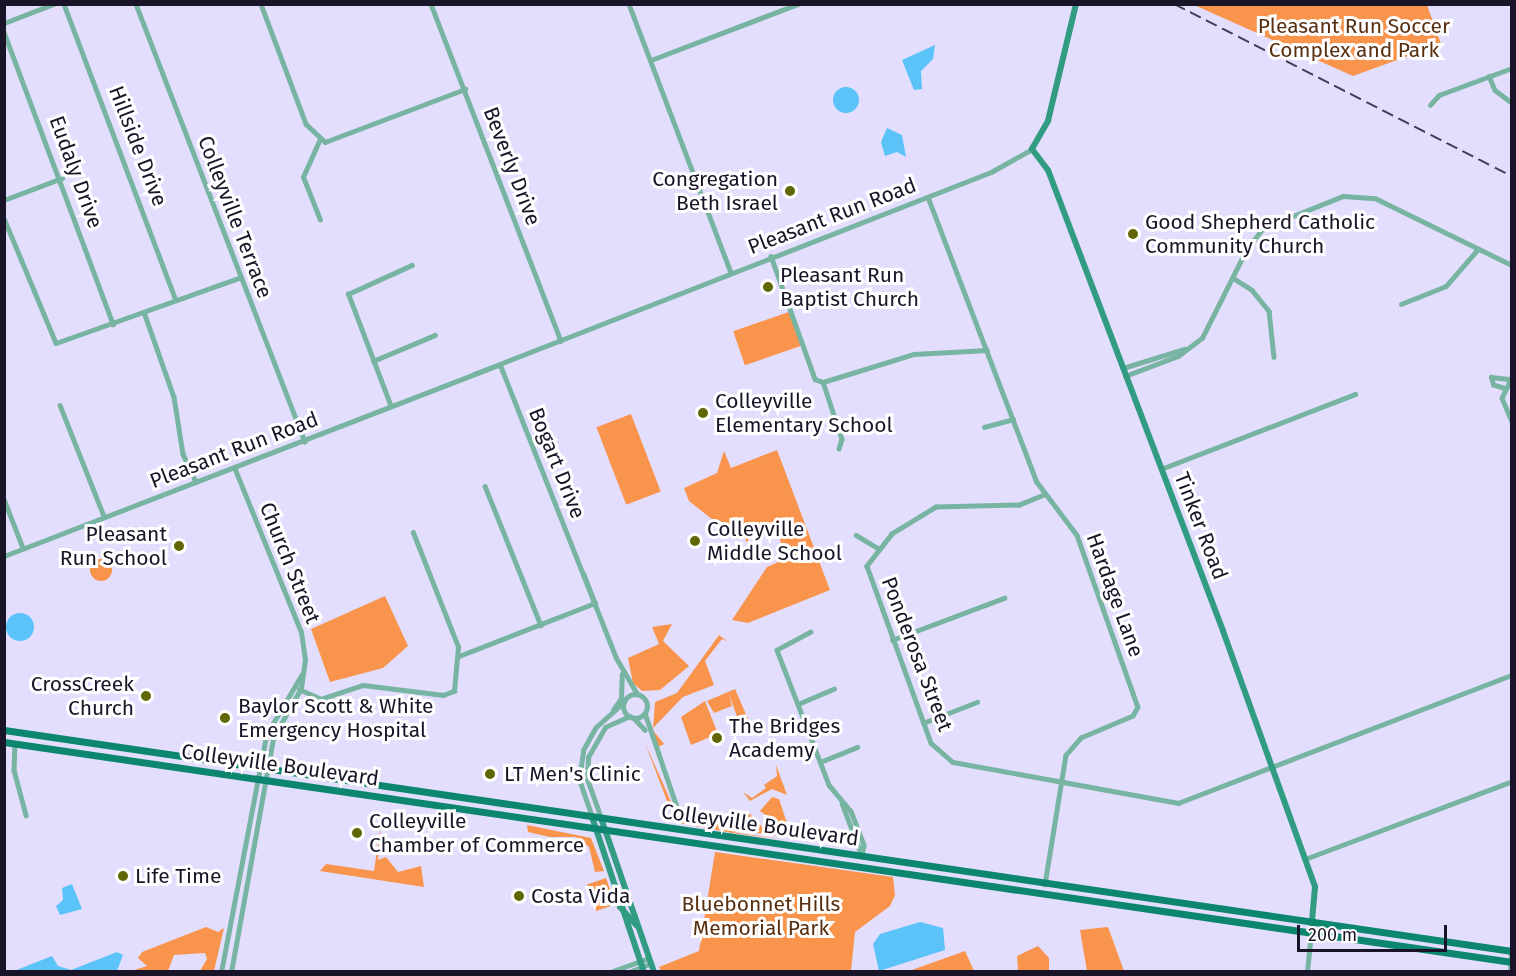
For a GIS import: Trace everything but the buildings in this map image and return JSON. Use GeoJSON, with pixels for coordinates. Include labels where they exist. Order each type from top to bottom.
{"type":"FeatureCollection","features":[{"type":"Feature","properties":{"kind":"main road"},"geometry":{"type":"LineString","coordinates":[[1032,148],[1048,120],[1076,4]]}},
{"type":"Feature","properties":{"kind":"main road","name":"Tinker Road"},"geometry":{"type":"LineString","coordinates":[[1032,148],[1048,170],[1305,859],[1315,888],[1312,923]]}},
{"type":"Feature","properties":{"kind":"main road","name":"Colleyville Boulevard"},"geometry":{"type":"LineString","coordinates":[[4,730],[270,767],[592,817],[1511,951]]}},
{"type":"Feature","properties":{"kind":"main road"},"geometry":{"type":"LineString","coordinates":[[15,743],[19,731]]}},
{"type":"Feature","properties":{"kind":"main road","name":"Colleyville Boulevard"},"geometry":{"type":"LineString","coordinates":[[4,742],[1310,935],[1511,962]]}},
{"type":"Feature","properties":{"kind":"main road"},"geometry":{"type":"LineString","coordinates":[[592,817],[620,907],[642,966]]}},
{"type":"Feature","properties":{"kind":"main road"},"geometry":{"type":"LineString","coordinates":[[601,818],[654,972]]}},
{"type":"Feature","properties":{"kind":"main road"},"geometry":{"type":"LineString","coordinates":[[860,868],[862,856]]}},
{"type":"Feature","properties":{"kind":"main road"},"geometry":{"type":"LineString","coordinates":[[1160,900],[1160,913]]}},
{"type":"Feature","properties":{"kind":"main road"},"geometry":{"type":"LineString","coordinates":[[620,907],[637,926]]}},
{"type":"Feature","properties":{"kind":"street"},"geometry":{"type":"LineString","coordinates":[[4,23],[53,4]]}},
{"type":"Feature","properties":{"kind":"street","name":"Hillside Drive"},"geometry":{"type":"LineString","coordinates":[[64,4],[176,300]]}},
{"type":"Feature","properties":{"kind":"street","name":"Colleyville Terrace"},"geometry":{"type":"LineString","coordinates":[[136,4],[305,441]]}},
{"type":"Feature","properties":{"kind":"street"},"geometry":{"type":"LineString","coordinates":[[261,4],[306,124],[320,139],[335,142],[465,89]]}},
{"type":"Feature","properties":{"kind":"street","name":"Beverly Drive"},"geometry":{"type":"LineString","coordinates":[[431,4],[561,341]]}},
{"type":"Feature","properties":{"kind":"street"},"geometry":{"type":"LineString","coordinates":[[629,4],[731,272]]}},
{"type":"Feature","properties":{"kind":"street"},"geometry":{"type":"LineString","coordinates":[[651,60],[798,4]]}},
{"type":"Feature","properties":{"kind":"street","name":"Eudaly Drive"},"geometry":{"type":"LineString","coordinates":[[4,32],[62,178],[113,324]]}},
{"type":"Feature","properties":{"kind":"street"},"geometry":{"type":"LineString","coordinates":[[1430,105],[1439,95],[1512,68]]}},
{"type":"Feature","properties":{"kind":"street"},"geometry":{"type":"LineString","coordinates":[[1489,76],[1495,90],[1512,103]]}},
{"type":"Feature","properties":{"kind":"street"},"geometry":{"type":"LineString","coordinates":[[320,139],[303,177],[320,220]]}},
{"type":"Feature","properties":{"kind":"street","name":"Pleasant Run Road"},"geometry":{"type":"LineString","coordinates":[[4,556],[500,365],[771,256],[928,197],[1032,148]]}},
{"type":"Feature","properties":{"kind":"street"},"geometry":{"type":"LineString","coordinates":[[4,200],[62,178]]}},
{"type":"Feature","properties":{"kind":"street"},"geometry":{"type":"LineString","coordinates":[[1125,376],[1184,349],[1202,338],[1263,228],[1350,195],[1375,198],[1512,265]]}},
{"type":"Feature","properties":{"kind":"street","name":"Hardage Lane"},"geometry":{"type":"LineString","coordinates":[[928,197],[1044,495],[1077,535],[1138,707],[1133,716],[1081,738],[1066,755],[1045,884]]}},
{"type":"Feature","properties":{"kind":"street"},"geometry":{"type":"LineString","coordinates":[[4,218],[54,342],[113,324],[240,277]]}},
{"type":"Feature","properties":{"kind":"street"},"geometry":{"type":"LineString","coordinates":[[1401,304],[1446,286],[1478,249]]}},
{"type":"Feature","properties":{"kind":"street"},"geometry":{"type":"LineString","coordinates":[[771,256],[814,379],[823,382],[914,354],[987,350]]}},
{"type":"Feature","properties":{"kind":"street"},"geometry":{"type":"LineString","coordinates":[[391,407],[348,291],[412,265]]}},
{"type":"Feature","properties":{"kind":"street"},"geometry":{"type":"LineString","coordinates":[[1233,279],[1252,290],[1269,311],[1274,357]]}},
{"type":"Feature","properties":{"kind":"street"},"geometry":{"type":"LineString","coordinates":[[144,312],[174,397],[183,454],[196,482]]}},
{"type":"Feature","properties":{"kind":"street"},"geometry":{"type":"LineString","coordinates":[[373,361],[435,335]]}},
{"type":"Feature","properties":{"kind":"street"},"geometry":{"type":"LineString","coordinates":[[1123,369],[1184,349]]}},
{"type":"Feature","properties":{"kind":"street","name":"Bogart Drive"},"geometry":{"type":"LineString","coordinates":[[500,365],[622,673],[637,694],[646,702],[645,713]]}},
{"type":"Feature","properties":{"kind":"street"},"geometry":{"type":"LineString","coordinates":[[1503,388],[1493,385],[1491,377],[1510,378]]}},
{"type":"Feature","properties":{"kind":"street"},"geometry":{"type":"LineString","coordinates":[[1510,378],[1503,388],[1512,422]]}},
{"type":"Feature","properties":{"kind":"street"},"geometry":{"type":"LineString","coordinates":[[823,382],[842,439],[839,449]]}},
{"type":"Feature","properties":{"kind":"street"},"geometry":{"type":"LineString","coordinates":[[1161,469],[1355,394]]}},
{"type":"Feature","properties":{"kind":"street"},"geometry":{"type":"LineString","coordinates":[[60,405],[104,516]]}},
{"type":"Feature","properties":{"kind":"street"},"geometry":{"type":"LineString","coordinates":[[984,427],[1013,419]]}},
{"type":"Feature","properties":{"kind":"street","name":"Church Street"},"geometry":{"type":"LineString","coordinates":[[231,972],[277,725],[298,688],[303,673],[301,632],[234,467]]}},
{"type":"Feature","properties":{"kind":"street"},"geometry":{"type":"LineString","coordinates":[[485,486],[541,625]]}},
{"type":"Feature","properties":{"kind":"street","name":"Ponderosa Street"},"geometry":{"type":"LineString","coordinates":[[1044,495],[1019,505],[936,507],[900,528],[879,549],[867,570],[923,723],[937,750],[953,762],[1061,778],[1178,803],[1270,764],[1512,675]]}},
{"type":"Feature","properties":{"kind":"street"},"geometry":{"type":"LineString","coordinates":[[4,499],[23,548]]}},
{"type":"Feature","properties":{"kind":"street"},"geometry":{"type":"LineString","coordinates":[[298,688],[321,699],[367,684],[448,694],[459,683],[459,656],[413,533]]}},
{"type":"Feature","properties":{"kind":"street"},"geometry":{"type":"LineString","coordinates":[[856,535],[879,549]]}},
{"type":"Feature","properties":{"kind":"street"},"geometry":{"type":"LineString","coordinates":[[892,640],[1004,598]]}},
{"type":"Feature","properties":{"kind":"street"},"geometry":{"type":"LineString","coordinates":[[459,656],[595,603]]}},
{"type":"Feature","properties":{"kind":"street"},"geometry":{"type":"LineString","coordinates":[[811,632],[777,650],[820,762],[856,825],[862,856]]}},
{"type":"Feature","properties":{"kind":"street"},"geometry":{"type":"LineString","coordinates":[[608,716],[621,698],[622,673]]}},
{"type":"Feature","properties":{"kind":"street","name":"Bogart Drive"},"geometry":{"type":"LineString","coordinates":[[622,673],[625,700],[632,717]]}},
{"type":"Feature","properties":{"kind":"street","name":"Church Street"},"geometry":{"type":"LineString","coordinates":[[221,972],[244,867],[258,779],[271,721],[298,688]]}},
{"type":"Feature","properties":{"kind":"street"},"geometry":{"type":"LineString","coordinates":[[798,704],[834,689]]}},
{"type":"Feature","properties":{"kind":"street"},"geometry":{"type":"LineString","coordinates":[[592,817],[579,780],[581,759],[596,727],[625,700],[637,694]]}},
{"type":"Feature","properties":{"kind":"street"},"geometry":{"type":"LineString","coordinates":[[923,723],[977,702]]}},
{"type":"Feature","properties":{"kind":"street"},"geometry":{"type":"LineString","coordinates":[[601,818],[587,763],[601,732],[645,713],[647,732],[678,810]]}},
{"type":"Feature","properties":{"kind":"street"},"geometry":{"type":"LineString","coordinates":[[632,717],[647,732]]}},
{"type":"Feature","properties":{"kind":"street"},"geometry":{"type":"LineString","coordinates":[[271,721],[277,725]]}},
{"type":"Feature","properties":{"kind":"street"},"geometry":{"type":"LineString","coordinates":[[596,727],[601,732]]}},
{"type":"Feature","properties":{"kind":"street"},"geometry":{"type":"LineString","coordinates":[[15,743],[14,770],[26,815]]}},
{"type":"Feature","properties":{"kind":"street"},"geometry":{"type":"LineString","coordinates":[[820,762],[857,747]]}},
{"type":"Feature","properties":{"kind":"street"},"geometry":{"type":"LineString","coordinates":[[581,759],[587,763]]}},
{"type":"Feature","properties":{"kind":"street"},"geometry":{"type":"LineString","coordinates":[[1305,859],[1512,781]]}},
{"type":"Feature","properties":{"kind":"street"},"geometry":{"type":"LineString","coordinates":[[842,803],[849,828],[862,856]]}},
{"type":"Feature","properties":{"kind":"street"},"geometry":{"type":"LineString","coordinates":[[849,828],[856,825]]}},
{"type":"Feature","properties":{"kind":"street"},"geometry":{"type":"LineString","coordinates":[[244,867],[252,869]]}},
{"type":"Feature","properties":{"kind":"street"},"geometry":{"type":"LineString","coordinates":[[232,923],[241,925]]}},
{"type":"Feature","properties":{"kind":"street"},"geometry":{"type":"LineString","coordinates":[[1307,972],[1312,923]]}},
{"type":"Feature","properties":{"kind":"street"},"geometry":{"type":"LineString","coordinates":[[1510,972],[1511,951]]}},
{"type":"Feature","properties":{"kind":"street"},"geometry":{"type":"LineString","coordinates":[[629,972],[650,960]]}},
{"type":"Feature","properties":{"kind":"street"},"geometry":{"type":"LineString","coordinates":[[610,972],[642,966]]}},
{"type":"Feature","properties":{"kind":"green space","name":"Pleasant Run Soccer Complex and Park"},"geometry":{"type":"Polygon","coordinates":[[[1194,5],[1427,5],[1441,44],[1353,76],[1194,5]]]}},
{"type":"Feature","properties":{"kind":"green space"},"geometry":{"type":"Polygon","coordinates":[[[789,312],[801,346],[745,365],[733,331],[789,312]]]}},
{"type":"Feature","properties":{"kind":"green space"},"geometry":{"type":"Polygon","coordinates":[[[631,414],[661,491],[626,505],[596,427],[631,414]]]}},
{"type":"Feature","properties":{"kind":"green space"},"geometry":{"type":"Polygon","coordinates":[[[777,450],[830,590],[748,623],[732,620],[767,567],[794,555],[790,545],[782,547],[776,526],[748,536],[748,545],[743,533],[737,539],[689,501],[684,488],[717,473],[724,451],[731,468],[777,450]]]}},
{"type":"Feature","properties":{"kind":"green space"},"geometry":{"type":"Polygon","coordinates":[[[101,559],[109,562],[112,570],[109,578],[101,581],[93,578],[90,570],[93,562],[101,559]]]}},
{"type":"Feature","properties":{"kind":"green space"},"geometry":{"type":"Polygon","coordinates":[[[385,596],[408,646],[383,668],[330,682],[311,629],[385,596]]]}},
{"type":"Feature","properties":{"kind":"green space"},"geometry":{"type":"Polygon","coordinates":[[[672,624],[663,641],[689,666],[660,690],[642,691],[633,683],[628,658],[659,644],[652,627],[672,624]]]}},
{"type":"Feature","properties":{"kind":"green space"},"geometry":{"type":"Polygon","coordinates":[[[719,635],[727,641],[722,639],[705,661],[714,685],[683,697],[653,728],[655,702],[677,693],[719,635]]]}},
{"type":"Feature","properties":{"kind":"green space"},"geometry":{"type":"Polygon","coordinates":[[[735,689],[748,719],[740,725],[729,694],[732,706],[714,713],[707,701],[735,689]]]}},
{"type":"Feature","properties":{"kind":"green space"},"geometry":{"type":"Polygon","coordinates":[[[705,701],[718,734],[712,732],[715,735],[691,745],[681,717],[705,701]]]}},
{"type":"Feature","properties":{"kind":"green space"},"geometry":{"type":"Polygon","coordinates":[[[647,723],[664,744],[658,747],[647,723]]]}},
{"type":"Feature","properties":{"kind":"green space"},"geometry":{"type":"Polygon","coordinates":[[[645,743],[677,815],[695,811],[715,823],[750,814],[764,829],[767,824],[785,837],[744,831],[732,832],[785,840],[732,833],[675,822],[645,743]]]}},
{"type":"Feature","properties":{"kind":"green space"},"geometry":{"type":"Polygon","coordinates":[[[776,765],[787,795],[772,789],[750,801],[743,792],[752,798],[766,788],[764,785],[777,776],[776,765]]]}},
{"type":"Feature","properties":{"kind":"green space"},"geometry":{"type":"Polygon","coordinates":[[[772,797],[779,799],[790,832],[760,811],[772,797]]]}},
{"type":"Feature","properties":{"kind":"green space"},"geometry":{"type":"Polygon","coordinates":[[[382,817],[386,821],[381,824],[378,860],[386,857],[398,872],[421,866],[424,887],[320,871],[326,864],[374,871],[382,817]]]}},
{"type":"Feature","properties":{"kind":"green space"},"geometry":{"type":"Polygon","coordinates":[[[527,825],[591,838],[604,871],[595,872],[589,847],[576,837],[550,837],[528,832],[527,825]]]}},
{"type":"Feature","properties":{"kind":"green space","name":"Bluebonnet Hills Memorial Park"},"geometry":{"type":"Polygon","coordinates":[[[715,852],[893,877],[895,895],[890,906],[855,932],[851,971],[661,971],[659,967],[699,951],[715,852]]]}},
{"type":"Feature","properties":{"kind":"green space"},"geometry":{"type":"Polygon","coordinates":[[[606,878],[615,904],[596,911],[587,885],[606,878]]]}},
{"type":"Feature","properties":{"kind":"green space"},"geometry":{"type":"Polygon","coordinates":[[[206,927],[218,932],[224,928],[214,971],[200,971],[207,959],[205,953],[174,955],[168,971],[131,971],[147,966],[138,958],[142,952],[206,927]]]}},
{"type":"Feature","properties":{"kind":"green space"},"geometry":{"type":"Polygon","coordinates":[[[1108,927],[1124,971],[1087,971],[1080,930],[1108,927]]]}},
{"type":"Feature","properties":{"kind":"green space"},"geometry":{"type":"Polygon","coordinates":[[[1038,946],[1049,958],[1049,971],[1018,971],[1017,956],[1038,946]]]}},
{"type":"Feature","properties":{"kind":"green space"},"geometry":{"type":"Polygon","coordinates":[[[965,951],[974,971],[909,971],[965,951]]]}},
{"type":"Feature","properties":{"kind":"water"},"geometry":{"type":"Polygon","coordinates":[[[935,45],[933,59],[921,71],[922,89],[914,90],[902,60],[935,45]]]}},
{"type":"Feature","properties":{"kind":"water"},"geometry":{"type":"Polygon","coordinates":[[[846,87],[855,91],[859,100],[855,109],[846,113],[837,109],[833,100],[837,91],[846,87]]]}},
{"type":"Feature","properties":{"kind":"water"},"geometry":{"type":"Polygon","coordinates":[[[887,128],[902,135],[906,157],[897,152],[885,156],[881,142],[887,128]]]}},
{"type":"Feature","properties":{"kind":"water"},"geometry":{"type":"Polygon","coordinates":[[[20,613],[30,617],[34,627],[30,637],[20,641],[10,637],[6,627],[10,617],[20,613]]]}},
{"type":"Feature","properties":{"kind":"water"},"geometry":{"type":"Polygon","coordinates":[[[72,884],[82,909],[60,915],[56,906],[63,900],[62,888],[72,884]]]}},
{"type":"Feature","properties":{"kind":"water"},"geometry":{"type":"Polygon","coordinates":[[[920,922],[943,928],[945,950],[879,971],[873,944],[880,934],[920,922]]]}},
{"type":"Feature","properties":{"kind":"water"},"geometry":{"type":"Polygon","coordinates":[[[117,952],[123,955],[117,971],[14,971],[52,956],[58,966],[71,970],[117,952]]]}},
{"type":"Feature","properties":{"kind":"railway"},"geometry":{"type":"LineString","coordinates":[[1174,4],[1512,176]]}},
{"type":"Feature","properties":{"kind":"place","name":"Congregation Beth Israel"},"geometry":{"type":"Point","coordinates":[790,191]}},
{"type":"Feature","properties":{"kind":"place","name":"Good Shepherd Catholic Community Church"},"geometry":{"type":"Point","coordinates":[1133,234]}},
{"type":"Feature","properties":{"kind":"place","name":"Pleasant Run Baptist Church"},"geometry":{"type":"Point","coordinates":[768,287]}},
{"type":"Feature","properties":{"kind":"place","name":"Colleyville Elementary School"},"geometry":{"type":"Point","coordinates":[703,413]}},
{"type":"Feature","properties":{"kind":"place","name":"Colleyville Middle School"},"geometry":{"type":"Point","coordinates":[695,541]}},
{"type":"Feature","properties":{"kind":"place","name":"Pleasant Run School"},"geometry":{"type":"Point","coordinates":[179,546]}},
{"type":"Feature","properties":{"kind":"place","name":"CrossCreek Church"},"geometry":{"type":"Point","coordinates":[146,696]}},
{"type":"Feature","properties":{"kind":"place","name":"Baylor Scott & White Emergency Hospital"},"geometry":{"type":"Point","coordinates":[225,718]}},
{"type":"Feature","properties":{"kind":"place","name":"The Bridges Academy"},"geometry":{"type":"Point","coordinates":[717,738]}},
{"type":"Feature","properties":{"kind":"place","name":"LT Men's Clinic"},"geometry":{"type":"Point","coordinates":[490,774]}},
{"type":"Feature","properties":{"kind":"place","name":"Colleyville Chamber of Commerce"},"geometry":{"type":"Point","coordinates":[357,833]}},
{"type":"Feature","properties":{"kind":"place","name":"Life Time"},"geometry":{"type":"Point","coordinates":[123,876]}},
{"type":"Feature","properties":{"kind":"place","name":"Costa Vida"},"geometry":{"type":"Point","coordinates":[519,896]}}]}
